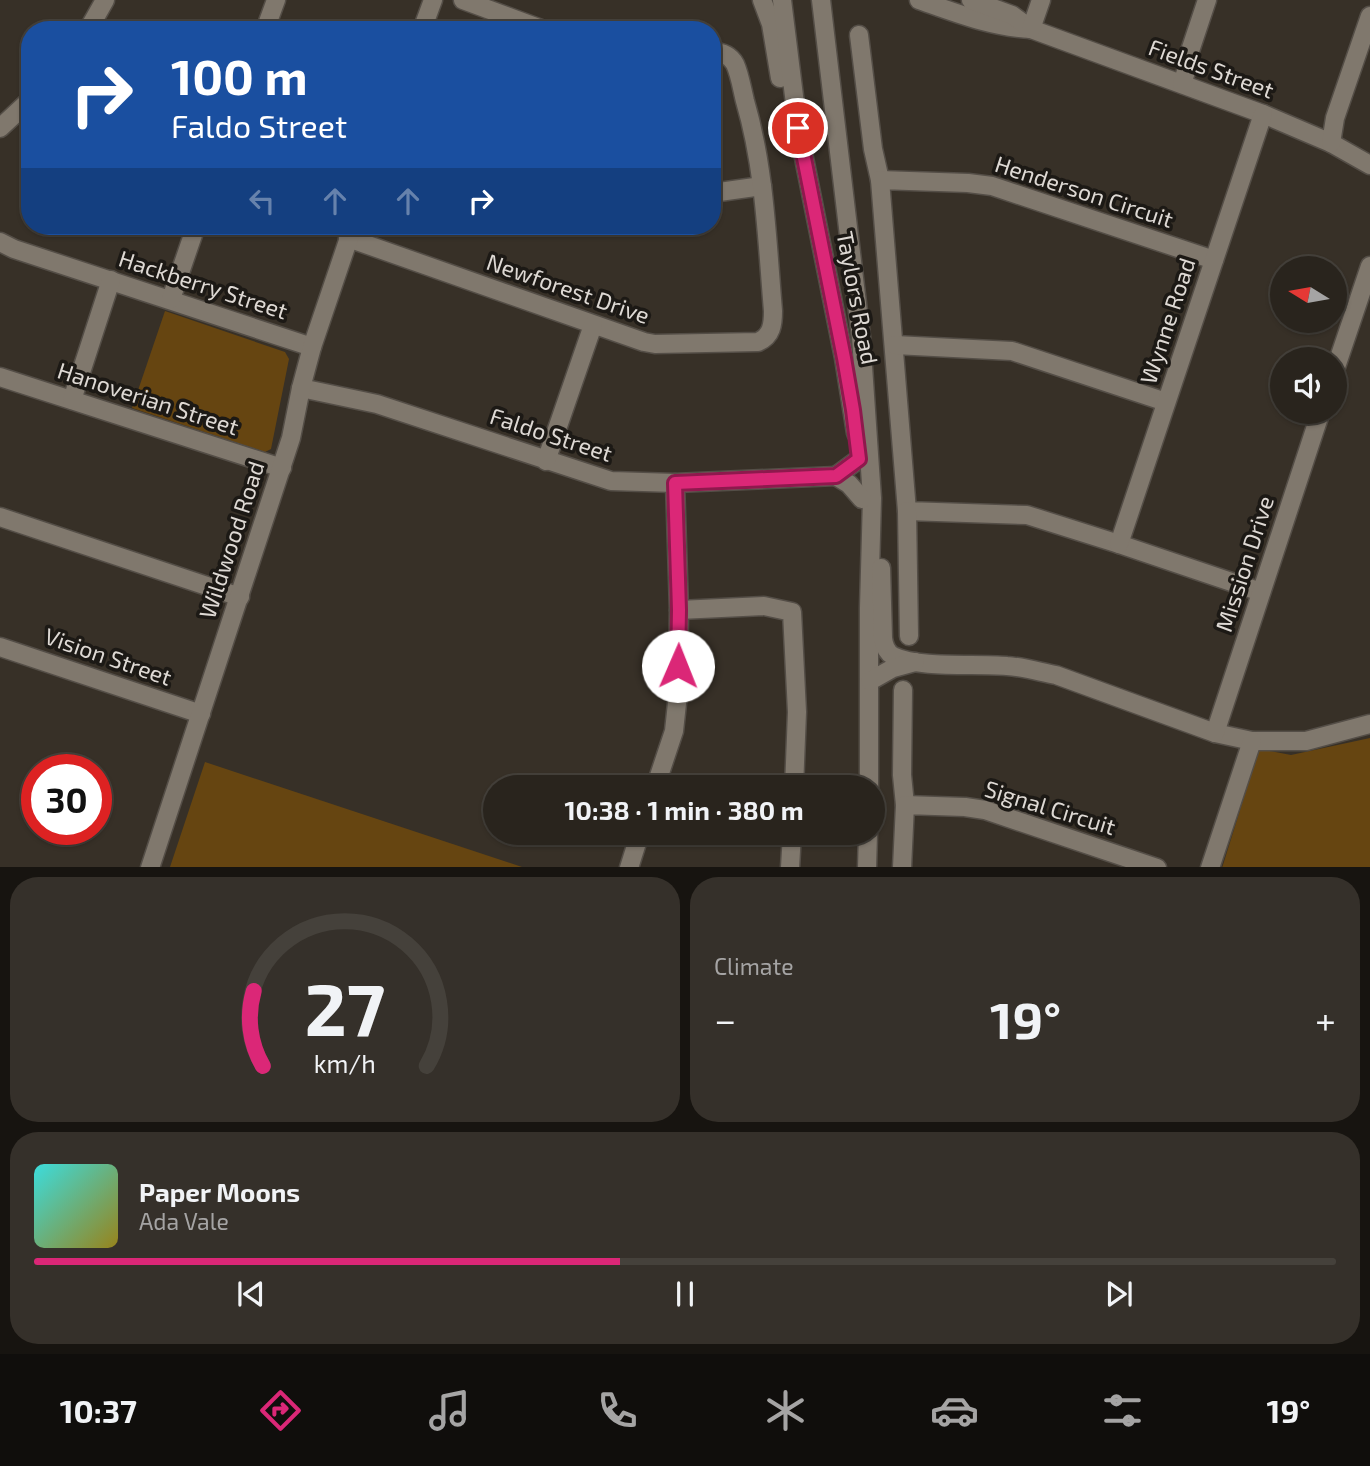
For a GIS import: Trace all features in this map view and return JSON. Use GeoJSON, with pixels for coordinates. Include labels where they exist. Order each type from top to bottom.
{"type":"FeatureCollection","features":[{"type":"Feature","properties":{"kind":"street"},"geometry":{"type":"LineString","coordinates":[[93,21],[105,0]]}},
{"type":"Feature","properties":{"kind":"street"},"geometry":{"type":"LineString","coordinates":[[268,21],[276,0]]}},
{"type":"Feature","properties":{"kind":"street"},"geometry":{"type":"LineString","coordinates":[[425,21],[433,0]]}},
{"type":"Feature","properties":{"kind":"street"},"geometry":{"type":"LineString","coordinates":[[463,0],[520,21]]}},
{"type":"Feature","properties":{"kind":"street"},"geometry":{"type":"LineString","coordinates":[[762,0],[771,24],[781,82],[798,128]]}},
{"type":"Feature","properties":{"kind":"street","name":"Taylors Road"},"geometry":{"type":"LineString","coordinates":[[782,0],[798,128],[846,371],[867,498]]}},
{"type":"Feature","properties":{"kind":"street","name":"Fields Street"},"geometry":{"type":"LineString","coordinates":[[919,0],[1009,28],[1031,29]]}},
{"type":"Feature","properties":{"kind":"street","name":"Fields Street"},"geometry":{"type":"LineString","coordinates":[[971,0],[1012,15],[1031,29],[1263,114],[1331,143],[1370,165]]}},
{"type":"Feature","properties":{"kind":"street"},"geometry":{"type":"LineString","coordinates":[[1031,29],[1041,0]]}},
{"type":"Feature","properties":{"kind":"street"},"geometry":{"type":"LineString","coordinates":[[1182,84],[1207,0]]}},
{"type":"Feature","properties":{"kind":"street","name":"Taylors Road"},"geometry":{"type":"LineString","coordinates":[[826,3],[861,337],[867,498],[869,775]]}},
{"type":"Feature","properties":{"kind":"street"},"geometry":{"type":"LineString","coordinates":[[1331,143],[1335,118],[1370,16]]}},
{"type":"Feature","properties":{"kind":"street"},"geometry":{"type":"LineString","coordinates":[[859,35],[873,149],[880,180],[895,345],[907,511],[909,636]]}},
{"type":"Feature","properties":{"kind":"street","name":"Newforest Drive"},"geometry":{"type":"LineString","coordinates":[[359,235],[644,342],[758,342],[764,339],[771,329],[774,311],[759,157],[735,64],[721,53]]}},
{"type":"Feature","properties":{"kind":"street"},"geometry":{"type":"LineString","coordinates":[[0,128],[21,108]]}},
{"type":"Feature","properties":{"kind":"street","name":"Wynne Road"},"geometry":{"type":"LineString","coordinates":[[1119,544],[1263,114]]}},
{"type":"Feature","properties":{"kind":"street","name":"Henderson Circuit"},"geometry":{"type":"LineString","coordinates":[[880,180],[992,186],[1214,260]]}},
{"type":"Feature","properties":{"kind":"street"},"geometry":{"type":"LineString","coordinates":[[721,192],[762,186]]}},
{"type":"Feature","properties":{"kind":"street"},"geometry":{"type":"LineString","coordinates":[[170,299],[194,235]]}},
{"type":"Feature","properties":{"kind":"street","name":"Wildwood Road"},"geometry":{"type":"LineString","coordinates":[[150,867],[282,468],[291,438],[300,388],[350,235]]}},
{"type":"Feature","properties":{"kind":"street","name":"Hackberry Street"},"geometry":{"type":"LineString","coordinates":[[0,242],[14,249],[312,347]]}},
{"type":"Feature","properties":{"kind":"street"},"geometry":{"type":"LineString","coordinates":[[1343,347],[1370,266]]}},
{"type":"Feature","properties":{"kind":"street"},"geometry":{"type":"LineString","coordinates":[[72,400],[111,280]]}},
{"type":"Feature","properties":{"kind":"street"},"geometry":{"type":"LineString","coordinates":[[546,461],[593,325]]}},
{"type":"Feature","properties":{"kind":"street"},"geometry":{"type":"LineString","coordinates":[[895,345],[1012,351],[1166,402]]}},
{"type":"Feature","properties":{"kind":"street","name":"Hanoverian Street"},"geometry":{"type":"LineString","coordinates":[[0,377],[282,468]]}},
{"type":"Feature","properties":{"kind":"street","name":"Faldo Street"},"geometry":{"type":"LineString","coordinates":[[300,388],[377,404],[611,481],[675,483],[836,476]]}},
{"type":"Feature","properties":{"kind":"street","name":"Mission Drive"},"geometry":{"type":"LineString","coordinates":[[1215,733],[1317,424]]}},
{"type":"Feature","properties":{"kind":"street"},"geometry":{"type":"LineString","coordinates":[[859,459],[836,476],[867,498],[882,578],[883,629],[888,653],[915,662],[1029,669],[1056,676],[1215,733],[1252,741],[1306,741],[1370,724]]}},
{"type":"Feature","properties":{"kind":"street"},"geometry":{"type":"LineString","coordinates":[[659,775],[674,731],[678,694],[679,610],[675,483]]}},
{"type":"Feature","properties":{"kind":"street"},"geometry":{"type":"LineString","coordinates":[[907,511],[1027,515],[1261,592]]}},
{"type":"Feature","properties":{"kind":"street"},"geometry":{"type":"LineString","coordinates":[[0,517],[240,597]]}},
{"type":"Feature","properties":{"kind":"street"},"geometry":{"type":"LineString","coordinates":[[679,610],[764,606],[792,612],[797,712],[795,775]]}},
{"type":"Feature","properties":{"kind":"street","name":"Vision Street"},"geometry":{"type":"LineString","coordinates":[[0,647],[201,714]]}},
{"type":"Feature","properties":{"kind":"street"},"geometry":{"type":"LineString","coordinates":[[870,681],[884,671],[915,662]]}},
{"type":"Feature","properties":{"kind":"street"},"geometry":{"type":"LineString","coordinates":[[902,867],[905,805],[902,775],[903,690]]}},
{"type":"Feature","properties":{"kind":"street"},"geometry":{"type":"LineString","coordinates":[[1210,867],[1252,741]]}},
{"type":"Feature","properties":{"kind":"street","name":"Signal Circuit"},"geometry":{"type":"LineString","coordinates":[[905,805],[985,810],[1157,867]]}},
{"type":"Feature","properties":{"kind":"street"},"geometry":{"type":"LineString","coordinates":[[629,867],[636,845]]}},
{"type":"Feature","properties":{"kind":"street"},"geometry":{"type":"LineString","coordinates":[[790,867],[791,845]]}},
{"type":"Feature","properties":{"kind":"street"},"geometry":{"type":"LineString","coordinates":[[867,867],[868,845]]}},
{"type":"Feature","properties":{"kind":"shaded area"},"geometry":{"type":"Polygon","coordinates":[[[165,311],[285,352],[289,359],[271,449],[265,452],[132,408],[165,311]]]}},
{"type":"Feature","properties":{"kind":"shaded area"},"geometry":{"type":"Polygon","coordinates":[[[1370,738],[1370,867],[1222,867],[1259,749],[1291,755],[1370,738]]]}},
{"type":"Feature","properties":{"kind":"shaded area"},"geometry":{"type":"Polygon","coordinates":[[[205,762],[522,867],[170,867],[205,762]]]}},
{"type":"Feature","properties":{"kind":"route"},"geometry":{"type":"LineString","coordinates":[[678,666],[675,483],[836,476],[859,459],[844,358],[798,128]]}}]}
